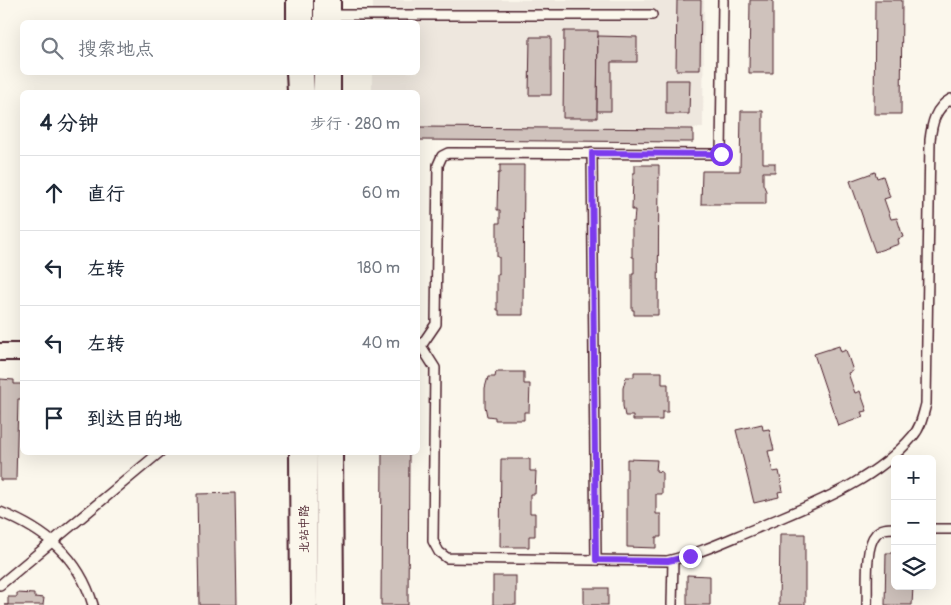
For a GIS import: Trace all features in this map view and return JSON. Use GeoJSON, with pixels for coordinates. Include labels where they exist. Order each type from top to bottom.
{"type":"FeatureCollection","features":[{"type":"Feature","properties":{"kind":"main road"},"geometry":{"type":"LineString","coordinates":[[300,0],[300,20]]}},
{"type":"Feature","properties":{"kind":"main road"},"geometry":{"type":"LineString","coordinates":[[300,75],[301,90]]}},
{"type":"Feature","properties":{"kind":"main road"},"geometry":{"type":"LineString","coordinates":[[327,75],[327,90]]}},
{"type":"Feature","properties":{"kind":"main road","name":"北站中路"},"geometry":{"type":"LineString","coordinates":[[303,455],[304,605]]}},
{"type":"Feature","properties":{"kind":"main road","name":"北站中路"},"geometry":{"type":"LineString","coordinates":[[329,455],[330,605]]}},
{"type":"Feature","properties":{"kind":"street"},"geometry":{"type":"LineString","coordinates":[[0,352],[20,352]]}},
{"type":"Feature","properties":{"kind":"lane"},"geometry":{"type":"LineString","coordinates":[[420,345],[436,324],[438,165],[442,156],[448,153],[721,154],[723,0]]}},
{"type":"Feature","properties":{"kind":"lane"},"geometry":{"type":"LineString","coordinates":[[327,13],[652,15]]}},
{"type":"Feature","properties":{"kind":"lane"},"geometry":{"type":"LineString","coordinates":[[420,347],[435,368],[433,541],[439,552],[447,558],[673,560],[690,556],[845,490],[882,466],[914,435],[920,425],[926,404],[930,140],[932,124],[936,114],[944,103],[951,99]]}},
{"type":"Feature","properties":{"kind":"lane"},"geometry":{"type":"LineString","coordinates":[[592,153],[596,560]]}},
{"type":"Feature","properties":{"kind":"lane"},"geometry":{"type":"LineString","coordinates":[[0,585],[156,455]]}},
{"type":"Feature","properties":{"kind":"lane"},"geometry":{"type":"LineString","coordinates":[[0,512],[20,520],[53,541],[75,566],[86,583],[93,605]]}},
{"type":"Feature","properties":{"kind":"lane"},"geometry":{"type":"LineString","coordinates":[[868,605],[868,554],[872,540],[877,533],[885,528],[891,528]]}},
{"type":"Feature","properties":{"kind":"lane"},"geometry":{"type":"LineString","coordinates":[[936,529],[951,529]]}},
{"type":"Feature","properties":{"kind":"lane"},"geometry":{"type":"LineString","coordinates":[[672,605],[673,560]]}},
{"type":"Feature","properties":{"kind":"shaded area"},"geometry":{"type":"Polygon","coordinates":[[[373,0],[704,0],[703,128],[420,127],[420,90],[372,90],[372,75],[420,75],[420,20],[373,20],[373,0]]]}},
{"type":"Feature","properties":{"kind":"building"},"geometry":{"type":"Polygon","coordinates":[[[677,0],[701,0],[700,70],[676,70],[677,0]]]}},
{"type":"Feature","properties":{"kind":"building"},"geometry":{"type":"Polygon","coordinates":[[[750,0],[773,0],[773,73],[749,73],[750,0]]]}},
{"type":"Feature","properties":{"kind":"building"},"geometry":{"type":"Polygon","coordinates":[[[875,0],[902,0],[901,114],[874,114],[875,0]]]}},
{"type":"Feature","properties":{"kind":"building"},"geometry":{"type":"Polygon","coordinates":[[[564,31],[598,31],[597,118],[563,118],[564,31]]]}},
{"type":"Feature","properties":{"kind":"building"},"geometry":{"type":"Polygon","coordinates":[[[598,36],[637,37],[637,62],[611,62],[611,111],[597,111],[598,36]]]}},
{"type":"Feature","properties":{"kind":"building"},"geometry":{"type":"Polygon","coordinates":[[[530,37],[551,37],[551,95],[529,95],[530,37]]]}},
{"type":"Feature","properties":{"kind":"building"},"geometry":{"type":"Polygon","coordinates":[[[666,80],[690,80],[689,114],[666,114],[666,80]]]}},
{"type":"Feature","properties":{"kind":"building"},"geometry":{"type":"Polygon","coordinates":[[[741,111],[763,111],[763,163],[775,163],[775,172],[763,172],[766,204],[701,204],[702,171],[740,171],[741,111]]]}},
{"type":"Feature","properties":{"kind":"building"},"geometry":{"type":"Polygon","coordinates":[[[420,127],[693,129],[693,142],[420,140],[420,127]]]}},
{"type":"Feature","properties":{"kind":"building"},"geometry":{"type":"Polygon","coordinates":[[[500,165],[524,165],[523,315],[499,315],[499,310],[497,310],[499,257],[497,257],[497,223],[500,223],[500,210],[497,210],[500,165]]]}},
{"type":"Feature","properties":{"kind":"building"},"geometry":{"type":"Polygon","coordinates":[[[635,165],[659,165],[658,315],[634,315],[634,310],[632,310],[634,257],[632,257],[632,222],[634,222],[635,210],[632,210],[635,165]]]}},
{"type":"Feature","properties":{"kind":"building"},"geometry":{"type":"Polygon","coordinates":[[[875,172],[877,178],[883,176],[890,197],[884,199],[891,219],[897,218],[903,237],[898,239],[899,244],[875,252],[850,181],[875,172]]]}},
{"type":"Feature","properties":{"kind":"building"},"geometry":{"type":"Polygon","coordinates":[[[839,346],[841,352],[846,350],[853,371],[848,373],[855,393],[860,391],[867,411],[861,412],[863,417],[838,426],[814,354],[839,346]]]}},
{"type":"Feature","properties":{"kind":"building"},"geometry":{"type":"Polygon","coordinates":[[[496,372],[524,372],[524,384],[530,384],[529,412],[524,412],[524,420],[495,420],[495,417],[487,416],[485,388],[488,377],[495,377],[496,372]]]}},
{"type":"Feature","properties":{"kind":"building"},"geometry":{"type":"Polygon","coordinates":[[[634,372],[662,372],[662,384],[668,384],[668,412],[662,412],[662,420],[633,420],[633,416],[625,416],[623,388],[626,377],[634,377],[634,372]]]}},
{"type":"Feature","properties":{"kind":"building"},"geometry":{"type":"Polygon","coordinates":[[[0,379],[14,380],[14,384],[20,384],[20,399],[18,399],[16,480],[0,480],[0,379]]]}},
{"type":"Feature","properties":{"kind":"building"},"geometry":{"type":"Polygon","coordinates":[[[762,424],[763,430],[769,429],[774,450],[768,451],[773,472],[779,471],[783,491],[778,492],[779,497],[754,503],[736,430],[762,424]]]}},
{"type":"Feature","properties":{"kind":"building"},"geometry":{"type":"Polygon","coordinates":[[[382,455],[409,455],[408,605],[381,605],[382,455]]]}},
{"type":"Feature","properties":{"kind":"building"},"geometry":{"type":"Polygon","coordinates":[[[501,459],[530,459],[530,471],[536,471],[535,494],[530,494],[530,513],[535,513],[535,536],[529,536],[529,547],[500,547],[501,459]]]}},
{"type":"Feature","properties":{"kind":"building"},"geometry":{"type":"Polygon","coordinates":[[[627,459],[657,460],[656,471],[662,472],[662,494],[656,494],[656,514],[661,514],[661,537],[656,537],[656,548],[627,547],[627,459]]]}},
{"type":"Feature","properties":{"kind":"building"},"geometry":{"type":"Polygon","coordinates":[[[235,493],[237,605],[199,605],[197,494],[235,493]]]}},
{"type":"Feature","properties":{"kind":"building"},"geometry":{"type":"Polygon","coordinates":[[[780,534],[805,534],[805,605],[779,605],[780,534]]]}},
{"type":"Feature","properties":{"kind":"building"},"geometry":{"type":"Polygon","coordinates":[[[886,553],[891,553],[891,590],[913,590],[912,605],[885,605],[886,553]]]}},
{"type":"Feature","properties":{"kind":"building"},"geometry":{"type":"Polygon","coordinates":[[[687,575],[710,576],[710,605],[687,605],[687,575]]]}},
{"type":"Feature","properties":{"kind":"building"},"geometry":{"type":"Polygon","coordinates":[[[493,576],[516,576],[516,605],[493,605],[493,576]]]}},
{"type":"Feature","properties":{"kind":"building"},"geometry":{"type":"Polygon","coordinates":[[[584,588],[608,588],[608,605],[584,605],[584,588]]]}},
{"type":"Feature","properties":{"kind":"building"},"geometry":{"type":"Polygon","coordinates":[[[17,593],[34,594],[34,597],[44,598],[43,605],[8,605],[8,597],[17,597],[17,593]]]}},
{"type":"Feature","properties":{"kind":"route"},"geometry":{"type":"LineString","coordinates":[[690,556],[668,561],[596,560],[592,153],[721,154]]}}]}
